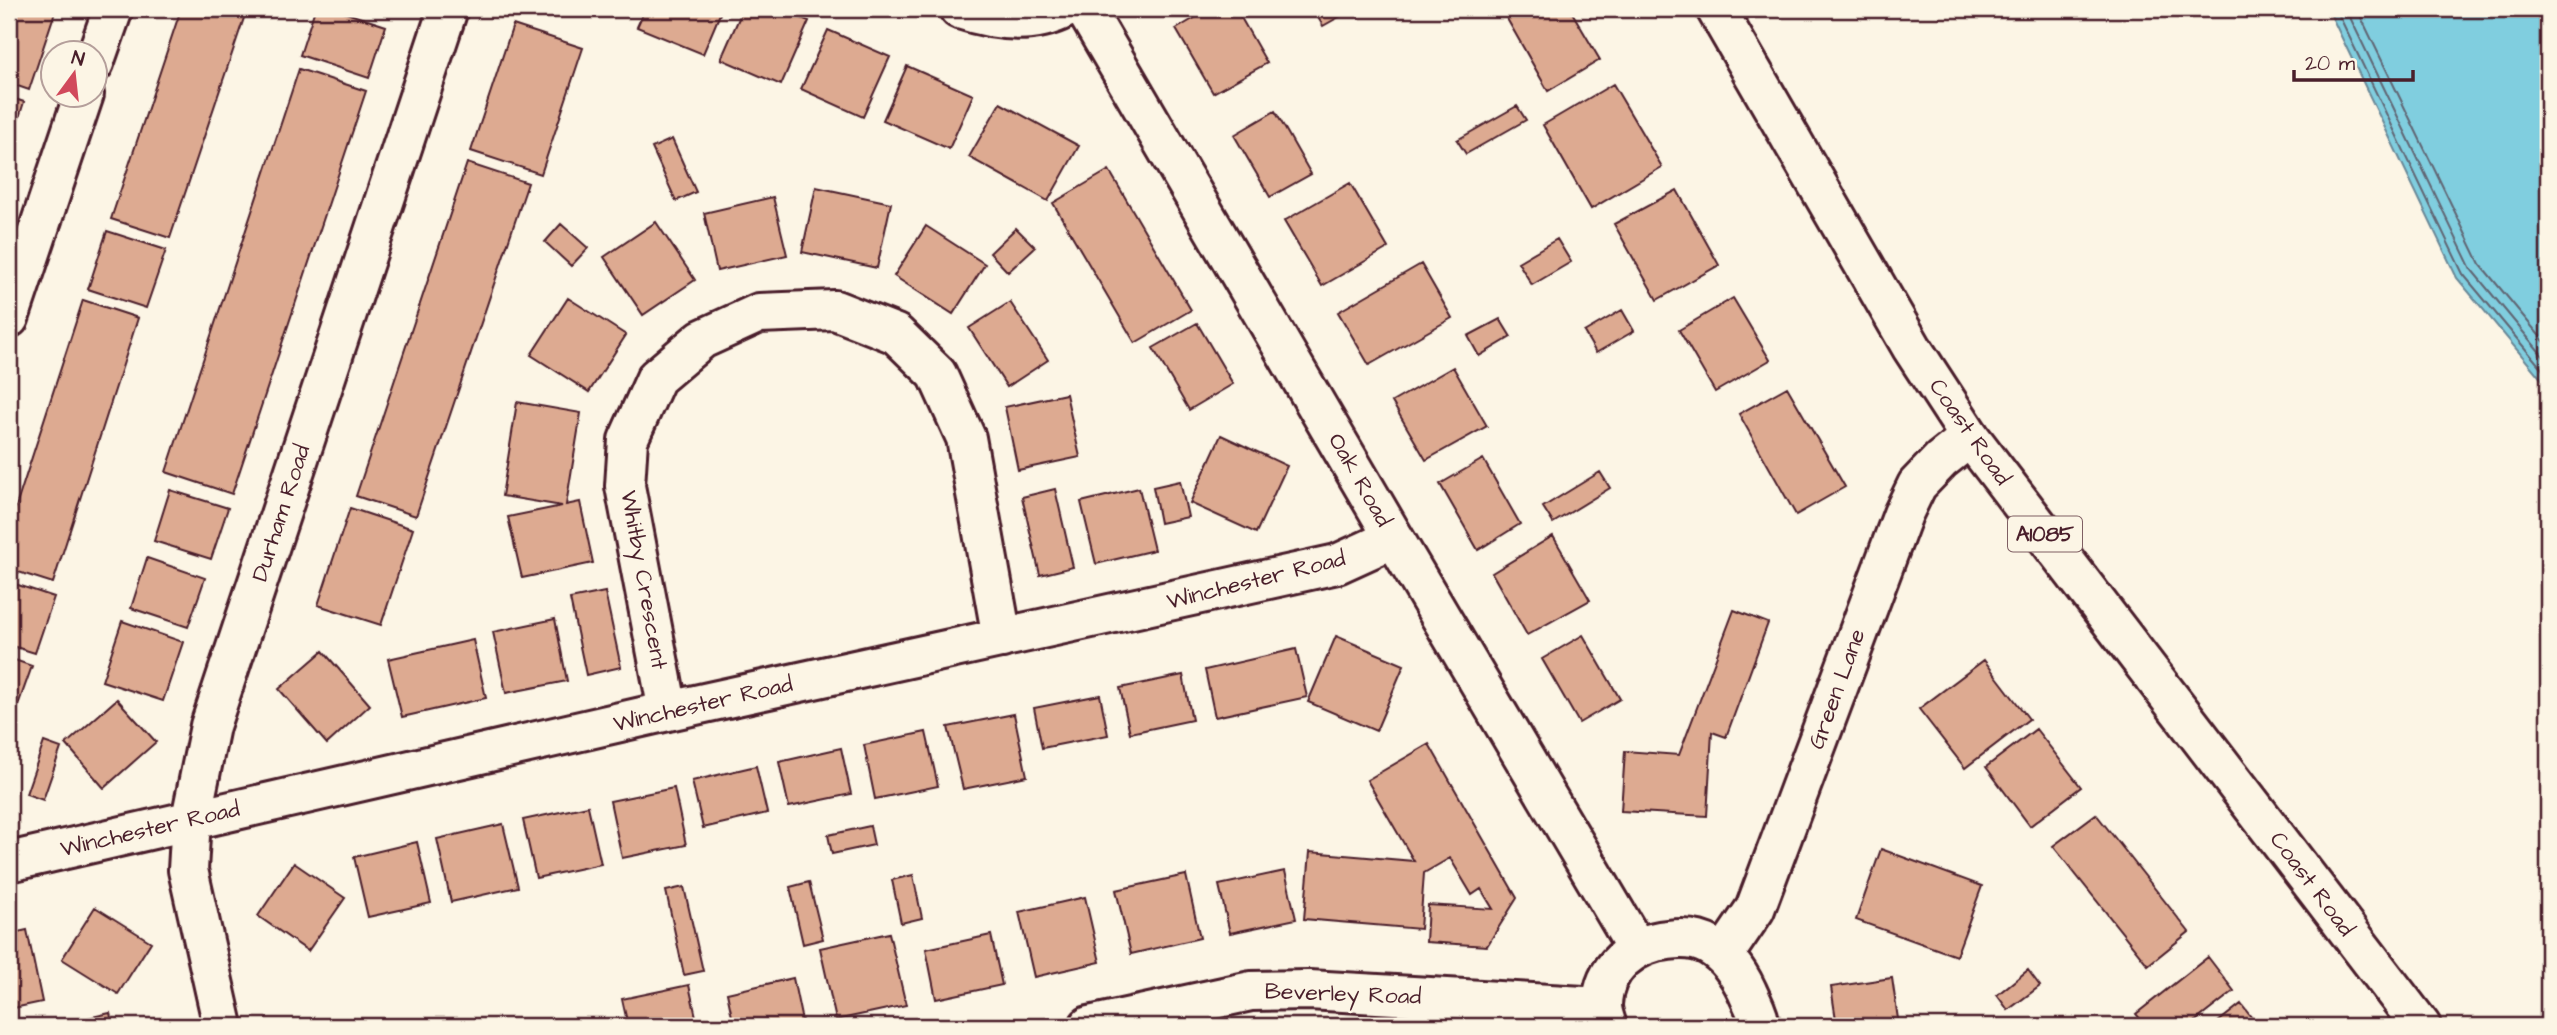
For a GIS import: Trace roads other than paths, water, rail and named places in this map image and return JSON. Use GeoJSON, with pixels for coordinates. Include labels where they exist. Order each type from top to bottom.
{"type":"FeatureCollection","features":[{"type":"Feature","properties":{"kind":"street"},"geometry":{"type":"LineString","coordinates":[[103,38],[113,9]]}},
{"type":"Feature","properties":{"kind":"street","name":"Durham Road"},"geometry":{"type":"LineString","coordinates":[[223,1026],[188,870],[191,819],[210,726],[448,9]]}},
{"type":"Feature","properties":{"kind":"street"},"geometry":{"type":"LineString","coordinates":[[959,9],[981,16],[1034,19],[1064,9]]}},
{"type":"Feature","properties":{"kind":"street","name":"Oak Road"},"geometry":{"type":"LineString","coordinates":[[1085,9],[1637,949]]}},
{"type":"Feature","properties":{"kind":"street","name":"Coast Road"},"geometry":{"type":"LineString","coordinates":[[1716,9],[1912,348],[1970,437],[2421,1026]]}},
{"type":"Feature","properties":{"kind":"street"},"geometry":{"type":"LineString","coordinates":[[9,318],[79,108]]}},
{"type":"Feature","properties":{"kind":"street","name":"Whitby Crescent"},"geometry":{"type":"LineString","coordinates":[[668,711],[625,486],[628,440],[656,378],[702,339],[760,313],[835,310],[896,334],[937,374],[966,439],[1002,638]]}},
{"type":"Feature","properties":{"kind":"street","name":"Green Lane"},"geometry":{"type":"LineString","coordinates":[[1723,956],[1755,909],[1903,514],[1917,485],[1941,460],[1970,437]]}},
{"type":"Feature","properties":{"kind":"street","name":"Winchester Road"},"geometry":{"type":"LineString","coordinates":[[9,862],[668,711],[1337,564],[1394,538]]}},
{"type":"Feature","properties":{"kind":"street"},"geometry":{"type":"LineString","coordinates":[[1604,1016],[1608,979],[1617,963],[1654,941],[1685,938],[1708,944],[1723,956],[1741,978],[1759,1017],[1760,1026]]}},
{"type":"Feature","properties":{"kind":"street","name":"Beverley Road"},"geometry":{"type":"LineString","coordinates":[[1089,1026],[1251,990],[1309,990],[1604,1016]]}},
{"type":"Feature","properties":{"kind":"water"},"geometry":{"type":"Polygon","coordinates":[[[2328,9],[2548,9],[2548,387],[2457,278],[2328,9]]]}}]}
